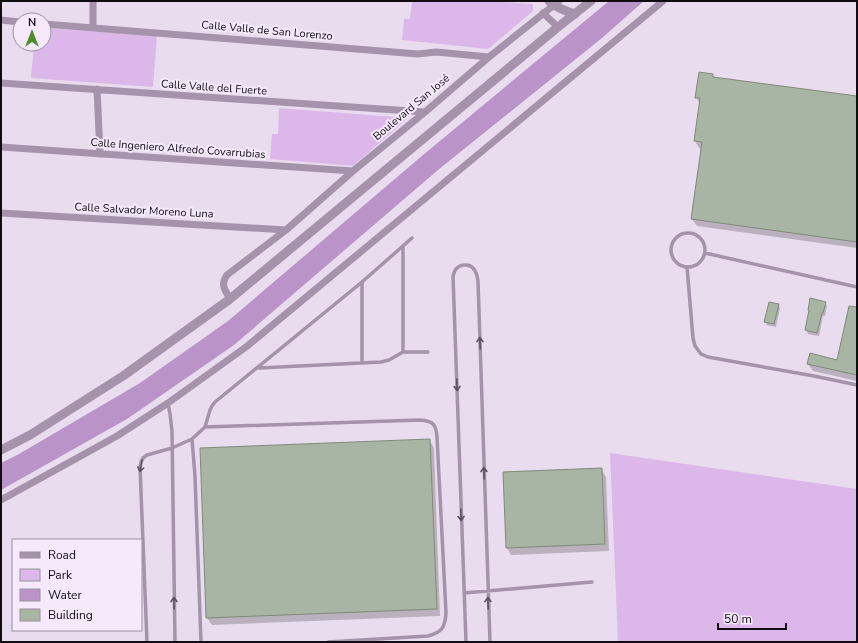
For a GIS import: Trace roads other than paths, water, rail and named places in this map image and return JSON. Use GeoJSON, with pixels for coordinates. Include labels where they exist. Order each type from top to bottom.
{"type":"FeatureCollection","features":[{"type":"Feature","properties":{"kind":"street"},"geometry":{"type":"LineString","coordinates":[[93,1],[93,28]]}},
{"type":"Feature","properties":{"kind":"street"},"geometry":{"type":"LineString","coordinates":[[1,500],[117,436],[168,403],[246,347],[663,1]]}},
{"type":"Feature","properties":{"kind":"street","name":"Boulevard San José"},"geometry":{"type":"LineString","coordinates":[[230,299],[223,287],[223,281],[227,275],[286,230],[489,57],[543,13],[554,2],[563,10],[575,14]]}},
{"type":"Feature","properties":{"kind":"street"},"geometry":{"type":"LineString","coordinates":[[1,450],[30,435],[123,376],[230,299],[575,14],[586,2]]}},
{"type":"Feature","properties":{"kind":"street"},"geometry":{"type":"LineString","coordinates":[[543,13],[558,27]]}},
{"type":"Feature","properties":{"kind":"street"},"geometry":{"type":"LineString","coordinates":[[1,20],[12,21]]}},
{"type":"Feature","properties":{"kind":"street","name":"Calle Valle de San Lorenzo"},"geometry":{"type":"LineString","coordinates":[[52,25],[418,54],[436,52],[489,57]]}},
{"type":"Feature","properties":{"kind":"street","name":"Calle Valle del Fuerte"},"geometry":{"type":"LineString","coordinates":[[1,83],[425,112]]}},
{"type":"Feature","properties":{"kind":"street"},"geometry":{"type":"LineString","coordinates":[[97,89],[100,154]]}},
{"type":"Feature","properties":{"kind":"street","name":"Calle Ingeniero Alfredo Covarrubias"},"geometry":{"type":"LineString","coordinates":[[1,147],[353,172]]}},
{"type":"Feature","properties":{"kind":"street","name":"Calle Salvador Moreno Luna"},"geometry":{"type":"LineString","coordinates":[[1,213],[286,230]]}},
{"type":"Feature","properties":{"kind":"lane"},"geometry":{"type":"LineString","coordinates":[[689,232],[700,237],[704,242],[705,254],[703,259],[698,263],[687,267],[676,262],[671,252],[671,246],[678,236],[689,232]]}},
{"type":"Feature","properties":{"kind":"lane"},"geometry":{"type":"LineString","coordinates":[[206,428],[212,406],[362,282],[412,238]]}},
{"type":"Feature","properties":{"kind":"lane"},"geometry":{"type":"LineString","coordinates":[[403,247],[403,352]]}},
{"type":"Feature","properties":{"kind":"lane"},"geometry":{"type":"LineString","coordinates":[[705,254],[857,286]]}},
{"type":"Feature","properties":{"kind":"lane"},"geometry":{"type":"LineString","coordinates":[[466,642],[453,276],[456,269],[462,265],[468,265],[474,268],[478,281],[490,642]]}},
{"type":"Feature","properties":{"kind":"lane"},"geometry":{"type":"LineString","coordinates":[[687,267],[692,338],[700,354],[724,361],[814,376],[857,385]]}},
{"type":"Feature","properties":{"kind":"lane"},"geometry":{"type":"LineString","coordinates":[[362,282],[362,363]]}},
{"type":"Feature","properties":{"kind":"lane"},"geometry":{"type":"LineString","coordinates":[[258,368],[381,362],[389,360],[403,352],[428,352]]}},
{"type":"Feature","properties":{"kind":"lane"},"geometry":{"type":"LineString","coordinates":[[168,403],[171,422],[172,448],[175,642]]}},
{"type":"Feature","properties":{"kind":"lane"},"geometry":{"type":"LineString","coordinates":[[147,642],[140,467],[141,462],[147,455],[172,448],[192,439],[206,428],[420,420],[432,422],[435,426],[438,437],[446,613],[446,620],[443,628],[428,636],[328,642]]}},
{"type":"Feature","properties":{"kind":"lane"},"geometry":{"type":"LineString","coordinates":[[192,439],[195,476],[201,642]]}},
{"type":"Feature","properties":{"kind":"lane"},"geometry":{"type":"LineString","coordinates":[[464,593],[592,582]]}},
{"type":"Feature","properties":{"kind":"water"},"geometry":{"type":"Polygon","coordinates":[[[609,1],[644,1],[602,38],[438,170],[234,345],[127,419],[1,490],[1,463],[140,383],[228,321],[423,155],[609,1]]]}}]}
